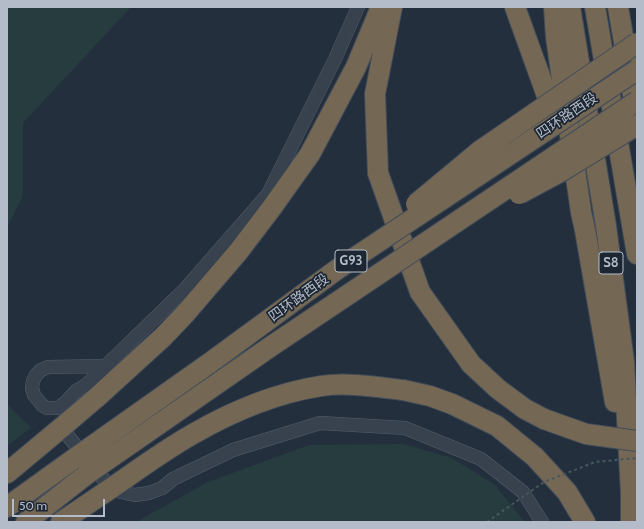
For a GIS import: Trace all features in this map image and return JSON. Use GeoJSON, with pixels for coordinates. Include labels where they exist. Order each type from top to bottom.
{"type":"FeatureCollection","features":[{"type":"Feature","properties":{"kind":"highway"},"geometry":{"type":"LineString","coordinates":[[7,473],[96,398],[162,337],[184,315],[238,252],[310,154],[356,67],[381,7]]}},
{"type":"Feature","properties":{"kind":"highway"},"geometry":{"type":"LineString","coordinates":[[392,7],[375,94],[378,173],[420,292],[471,364],[498,389],[525,409],[544,419],[586,434],[637,441]]}},
{"type":"Feature","properties":{"kind":"highway"},"geometry":{"type":"LineString","coordinates":[[515,7],[551,104],[567,158],[587,238],[631,493]]}},
{"type":"Feature","properties":{"kind":"highway"},"geometry":{"type":"LineString","coordinates":[[554,7],[556,37],[580,212]]}},
{"type":"Feature","properties":{"kind":"highway","name":"S8"},"geometry":{"type":"LineString","coordinates":[[570,7],[606,226],[624,362],[631,493],[631,522]]}},
{"type":"Feature","properties":{"kind":"highway","name":"S8"},"geometry":{"type":"LineString","coordinates":[[595,7],[637,254]]}},
{"type":"Feature","properties":{"kind":"highway"},"geometry":{"type":"LineString","coordinates":[[618,7],[637,118]]}},
{"type":"Feature","properties":{"kind":"highway"},"geometry":{"type":"LineString","coordinates":[[339,268],[481,150],[637,43]]}},
{"type":"Feature","properties":{"kind":"highway","name":"四环路西段"},"geometry":{"type":"LineString","coordinates":[[7,507],[211,362],[339,268],[637,70]]}},
{"type":"Feature","properties":{"kind":"highway","name":"四环路西段"},"geometry":{"type":"LineString","coordinates":[[26,522],[87,474],[270,347],[637,101]]}},
{"type":"Feature","properties":{"kind":"highway"},"geometry":{"type":"LineString","coordinates":[[416,249],[562,171],[637,125]]}},
{"type":"Feature","properties":{"kind":"highway"},"geometry":{"type":"LineString","coordinates":[[61,522],[193,434],[242,410],[286,394],[322,386],[361,386],[403,390],[430,396],[452,404],[498,426],[536,457],[567,492],[585,522]]}},
{"type":"Feature","properties":{"kind":"street"},"geometry":{"type":"LineString","coordinates":[[105,366],[48,367],[41,370],[36,375],[32,388],[34,396],[47,408],[58,408],[86,385],[184,290],[268,194],[335,59],[358,7]]}},
{"type":"Feature","properties":{"kind":"street"},"geometry":{"type":"LineString","coordinates":[[67,401],[65,424],[68,436],[109,486],[121,492],[135,495],[149,493],[162,488],[173,479],[233,450],[320,423],[405,428],[481,459],[523,492],[542,522]]}},
{"type":"Feature","properties":{"kind":"path"},"geometry":{"type":"LineString","coordinates":[[487,522],[544,482],[595,462],[637,458]]}},
{"type":"Feature","properties":{"kind":"green space"},"geometry":{"type":"Polygon","coordinates":[[[7,7],[131,7],[23,123],[23,196],[7,228],[7,7]]]}},
{"type":"Feature","properties":{"kind":"green space"},"geometry":{"type":"Polygon","coordinates":[[[7,404],[31,428],[7,446],[7,404]]]}},
{"type":"Feature","properties":{"kind":"green space"},"geometry":{"type":"Polygon","coordinates":[[[404,444],[452,458],[495,485],[525,522],[136,522],[208,482],[309,445],[404,444]]]}}]}
